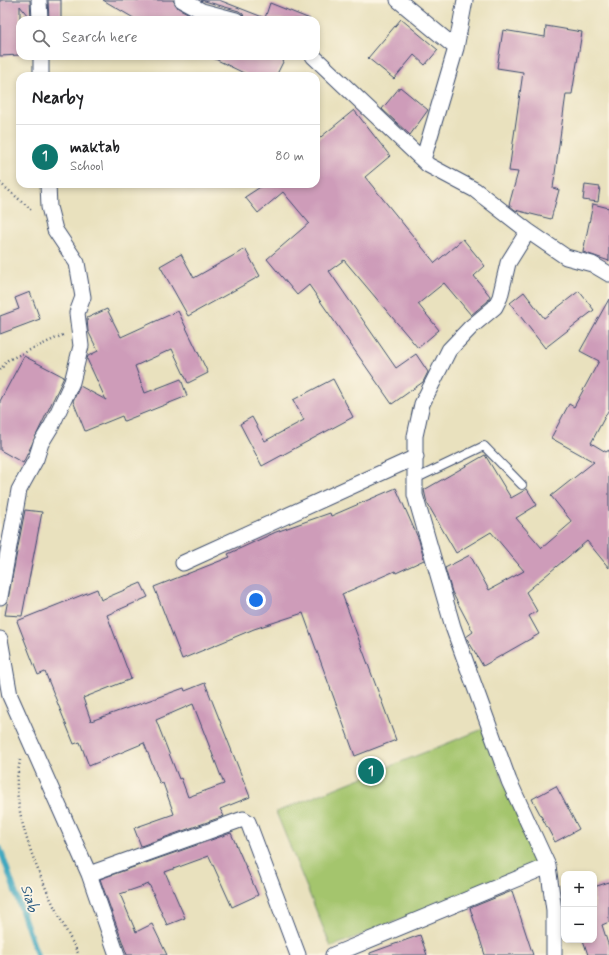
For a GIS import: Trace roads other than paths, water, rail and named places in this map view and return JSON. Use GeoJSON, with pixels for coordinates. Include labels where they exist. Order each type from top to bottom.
{"type":"FeatureCollection","features":[{"type":"Feature","properties":{"kind":"street"},"geometry":{"type":"LineString","coordinates":[[39,0],[40,16]]}},
{"type":"Feature","properties":{"kind":"street"},"geometry":{"type":"LineString","coordinates":[[182,0],[202,11],[221,16]]}},
{"type":"Feature","properties":{"kind":"street"},"geometry":{"type":"LineString","coordinates":[[398,0],[456,48]]}},
{"type":"Feature","properties":{"kind":"street"},"geometry":{"type":"LineString","coordinates":[[423,160],[456,48],[465,0]]}},
{"type":"Feature","properties":{"kind":"street"},"geometry":{"type":"LineString","coordinates":[[41,60],[41,72]]}},
{"type":"Feature","properties":{"kind":"street"},"geometry":{"type":"LineString","coordinates":[[317,60],[428,166],[476,190],[528,231],[566,257],[592,264],[609,274]]}},
{"type":"Feature","properties":{"kind":"street"},"geometry":{"type":"LineString","coordinates":[[0,597],[18,490],[36,459],[41,443],[52,425],[72,382],[81,346],[77,313],[83,297],[77,263],[55,230],[49,207],[48,188]]}},
{"type":"Feature","properties":{"kind":"street"},"geometry":{"type":"LineString","coordinates":[[528,231],[508,263],[500,297],[495,307],[471,327],[449,350],[432,380],[421,411],[415,436],[415,495],[453,627],[509,781],[548,866],[554,910],[554,955]]}},
{"type":"Feature","properties":{"kind":"street"},"geometry":{"type":"LineString","coordinates":[[183,563],[416,457]]}},
{"type":"Feature","properties":{"kind":"street"},"geometry":{"type":"LineString","coordinates":[[0,639],[10,696],[89,874],[117,955]]}},
{"type":"Feature","properties":{"kind":"street"},"geometry":{"type":"LineString","coordinates":[[89,874],[238,819],[243,819],[248,822],[298,955]]}},
{"type":"Feature","properties":{"kind":"street"},"geometry":{"type":"LineString","coordinates":[[333,955],[548,866]]}},
{"type":"Feature","properties":{"kind":"lane"},"geometry":{"type":"LineString","coordinates":[[415,479],[484,446],[522,485]]}},
{"type":"Feature","properties":{"kind":"waterway","name":"Siab"},"geometry":{"type":"LineString","coordinates":[[0,848],[37,955]]}},
{"type":"Feature","properties":{"kind":"place","name":"maktab"},"geometry":{"type":"Point","coordinates":[371,771]}}]}
